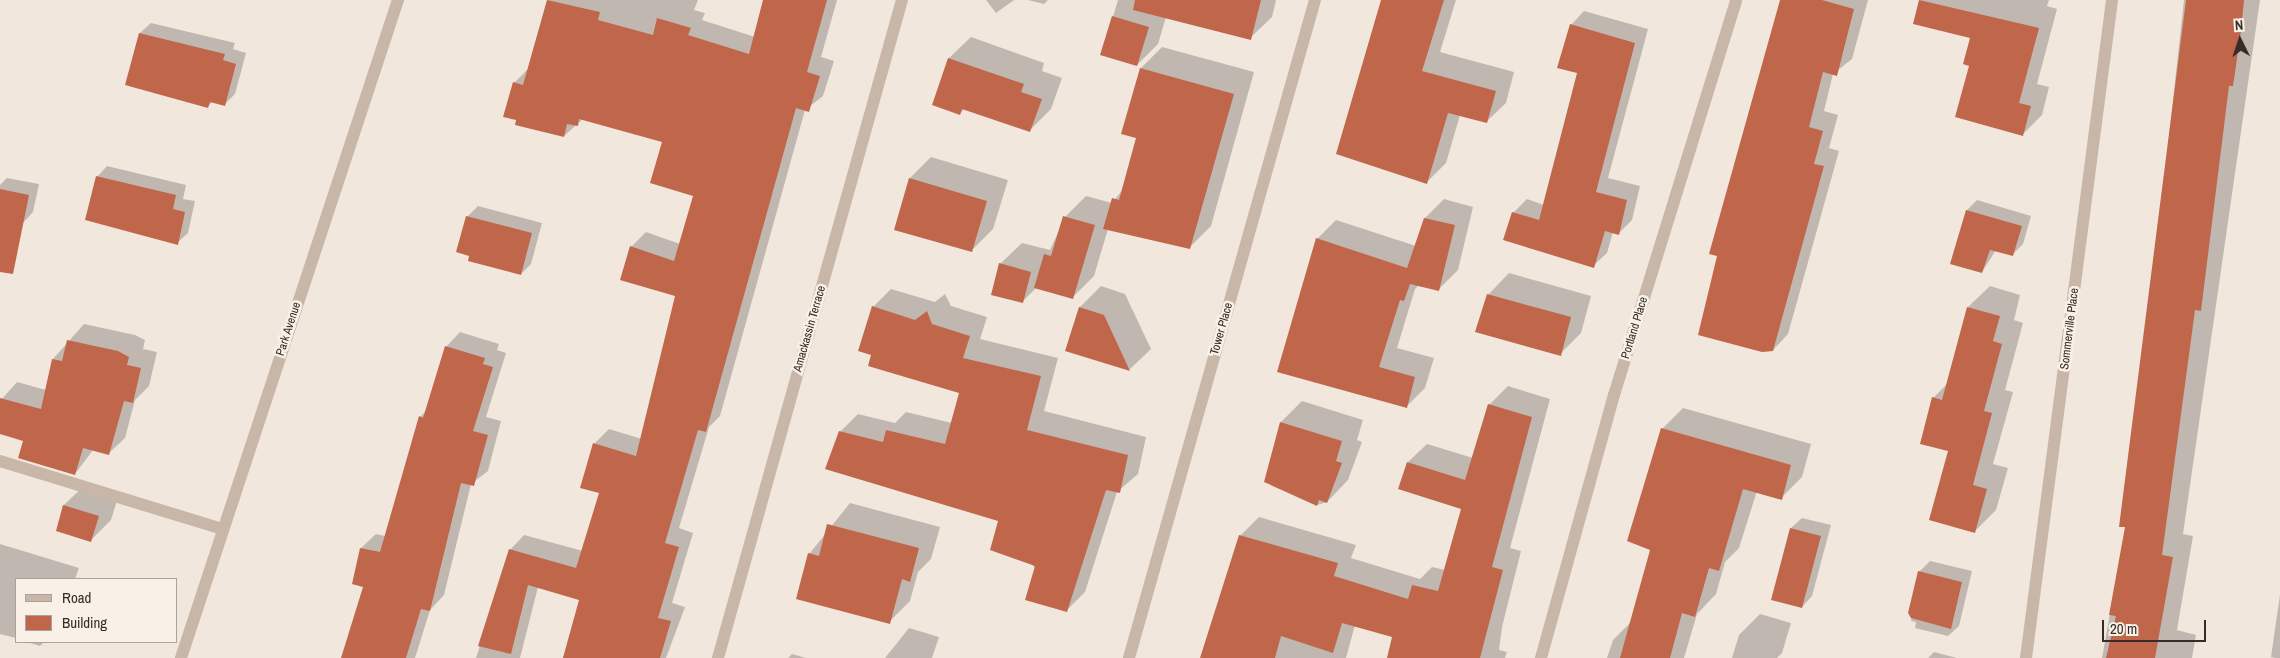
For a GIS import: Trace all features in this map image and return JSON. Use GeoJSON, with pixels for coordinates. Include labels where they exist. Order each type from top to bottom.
{"type":"FeatureCollection","features":[{"type":"Feature","properties":{"kind":"street","name":"Park Avenue"},"geometry":{"type":"LineString","coordinates":[[181,658],[398,0]]}},
{"type":"Feature","properties":{"kind":"street","name":"Amackassin Terrace"},"geometry":{"type":"LineString","coordinates":[[718,658],[902,0]]}},
{"type":"Feature","properties":{"kind":"street","name":"Tower Place"},"geometry":{"type":"LineString","coordinates":[[1129,658],[1315,0]]}},
{"type":"Feature","properties":{"kind":"street","name":"Portland Place"},"geometry":{"type":"LineString","coordinates":[[1541,658],[1614,395],[1736,0]]}},
{"type":"Feature","properties":{"kind":"street","name":"Sommerville Place"},"geometry":{"type":"LineString","coordinates":[[2026,658],[2112,0]]}},
{"type":"Feature","properties":{"kind":"street"},"geometry":{"type":"LineString","coordinates":[[0,461],[223,530]]}},
{"type":"Feature","properties":{"kind":"building"},"geometry":{"type":"Polygon","coordinates":[[[547,0],[600,12],[598,20],[653,35],[657,18],[691,28],[688,35],[749,54],[763,0],[827,0],[807,72],[820,76],[809,112],[796,108],[706,432],[698,430],[665,543],[679,547],[658,618],[671,621],[660,658],[563,658],[579,600],[528,585],[511,654],[478,646],[509,549],[576,568],[599,493],[580,488],[593,443],[636,456],[675,296],[620,280],[630,246],[674,261],[693,196],[650,183],[662,142],[579,119],[578,126],[567,124],[564,137],[515,125],[516,120],[503,117],[513,82],[523,85],[547,0]]]}},
{"type":"Feature","properties":{"kind":"building"},"geometry":{"type":"Polygon","coordinates":[[[1135,0],[1261,0],[1251,40],[1133,10],[1135,0]]]}},
{"type":"Feature","properties":{"kind":"building"},"geometry":{"type":"Polygon","coordinates":[[[1381,0],[1444,0],[1422,71],[1496,91],[1487,123],[1448,113],[1427,184],[1336,154],[1381,0]]]}},
{"type":"Feature","properties":{"kind":"building"},"geometry":{"type":"Polygon","coordinates":[[[1780,0],[1822,0],[1854,9],[1837,76],[1823,72],[1809,127],[1823,131],[1814,164],[1824,166],[1773,351],[1762,352],[1698,335],[1717,256],[1709,254],[1780,0]]]}},
{"type":"Feature","properties":{"kind":"building"},"geometry":{"type":"Polygon","coordinates":[[[1919,0],[2039,28],[2019,103],[2031,106],[2023,136],[1955,117],[1969,66],[1963,64],[1970,38],[1913,24],[1919,0]]]}},
{"type":"Feature","properties":{"kind":"building"},"geometry":{"type":"Polygon","coordinates":[[[2186,0],[2244,0],[2241,31],[2233,86],[2229,86],[2201,311],[2195,310],[2162,555],[2173,557],[2155,658],[2106,658],[2116,616],[2109,615],[2125,527],[2119,527],[2186,0]]]}},
{"type":"Feature","properties":{"kind":"building"},"geometry":{"type":"Polygon","coordinates":[[[1112,16],[1149,27],[1137,66],[1100,55],[1112,16]]]}},
{"type":"Feature","properties":{"kind":"building"},"geometry":{"type":"Polygon","coordinates":[[[1570,24],[1635,43],[1596,192],[1627,200],[1619,235],[1605,231],[1594,268],[1503,240],[1512,212],[1539,220],[1577,73],[1557,68],[1570,24]]]}},
{"type":"Feature","properties":{"kind":"building"},"geometry":{"type":"Polygon","coordinates":[[[139,33],[225,54],[223,60],[236,64],[225,106],[210,102],[208,108],[125,85],[139,33]]]}},
{"type":"Feature","properties":{"kind":"building"},"geometry":{"type":"Polygon","coordinates":[[[948,58],[1024,84],[1021,92],[1042,99],[1030,132],[962,109],[960,115],[932,105],[948,58]]]}},
{"type":"Feature","properties":{"kind":"building"},"geometry":{"type":"Polygon","coordinates":[[[1140,68],[1234,94],[1190,249],[1103,229],[1112,198],[1119,200],[1136,138],[1121,134],[1140,68]]]}},
{"type":"Feature","properties":{"kind":"building"},"geometry":{"type":"Polygon","coordinates":[[[96,176],[176,195],[173,209],[185,212],[178,245],[85,220],[96,176]]]}},
{"type":"Feature","properties":{"kind":"building"},"geometry":{"type":"Polygon","coordinates":[[[909,178],[987,201],[972,252],[894,230],[909,178]]]}},
{"type":"Feature","properties":{"kind":"building"},"geometry":{"type":"Polygon","coordinates":[[[0,189],[29,195],[13,274],[0,272],[0,189]]]}},
{"type":"Feature","properties":{"kind":"building"},"geometry":{"type":"Polygon","coordinates":[[[1966,210],[2022,226],[2013,256],[1990,250],[1982,273],[1950,264],[1966,210]]]}},
{"type":"Feature","properties":{"kind":"building"},"geometry":{"type":"Polygon","coordinates":[[[466,216],[532,233],[521,275],[468,261],[469,256],[456,252],[466,216]]]}},
{"type":"Feature","properties":{"kind":"building"},"geometry":{"type":"Polygon","coordinates":[[[1063,216],[1095,225],[1073,299],[1034,288],[1044,254],[1051,256],[1063,216]]]}},
{"type":"Feature","properties":{"kind":"building"},"geometry":{"type":"Polygon","coordinates":[[[1424,218],[1455,225],[1439,291],[1410,284],[1404,301],[1400,300],[1379,367],[1415,377],[1407,408],[1277,372],[1316,238],[1407,268],[1424,218]]]}},
{"type":"Feature","properties":{"kind":"building"},"geometry":{"type":"Polygon","coordinates":[[[999,263],[1031,272],[1023,303],[991,295],[999,263]]]}},
{"type":"Feature","properties":{"kind":"building"},"geometry":{"type":"Polygon","coordinates":[[[1487,294],[1571,317],[1561,356],[1475,332],[1487,294]]]}},
{"type":"Feature","properties":{"kind":"building"},"geometry":{"type":"Polygon","coordinates":[[[872,306],[915,320],[927,311],[932,324],[970,336],[963,358],[1041,376],[1027,430],[1128,455],[1120,493],[1106,490],[1067,612],[1025,600],[1035,566],[990,550],[998,521],[825,469],[839,431],[883,442],[886,430],[945,444],[959,393],[868,366],[871,355],[858,351],[872,306]]]}},
{"type":"Feature","properties":{"kind":"building"},"geometry":{"type":"Polygon","coordinates":[[[1079,307],[1104,315],[1130,371],[1065,351],[1079,307]]]}},
{"type":"Feature","properties":{"kind":"building"},"geometry":{"type":"Polygon","coordinates":[[[1967,307],[2000,316],[1993,341],[2002,344],[1984,411],[1992,413],[1973,485],[1987,489],[1975,533],[1929,520],[1948,451],[1920,444],[1932,397],[1942,400],[1967,307]]]}},
{"type":"Feature","properties":{"kind":"building"},"geometry":{"type":"Polygon","coordinates":[[[67,340],[118,351],[129,357],[127,365],[141,368],[133,403],[124,401],[109,455],[83,448],[75,475],[18,458],[23,441],[0,434],[0,398],[41,409],[52,359],[62,361],[67,340]]]}},
{"type":"Feature","properties":{"kind":"building"},"geometry":{"type":"Polygon","coordinates":[[[445,346],[485,358],[483,364],[493,367],[473,431],[488,435],[474,486],[461,483],[430,611],[421,609],[406,658],[341,658],[363,587],[352,584],[360,548],[380,552],[419,416],[423,418],[445,346]]]}},
{"type":"Feature","properties":{"kind":"building"},"geometry":{"type":"Polygon","coordinates":[[[1488,404],[1532,417],[1492,567],[1503,570],[1480,658],[1387,658],[1392,637],[1342,623],[1333,653],[1281,636],[1275,658],[1200,658],[1239,535],[1338,563],[1334,576],[1408,599],[1412,585],[1438,591],[1461,509],[1398,489],[1407,462],[1465,480],[1488,404]]]}},
{"type":"Feature","properties":{"kind":"building"},"geometry":{"type":"Polygon","coordinates":[[[1280,422],[1342,441],[1336,461],[1342,463],[1327,503],[1319,500],[1317,506],[1264,482],[1280,422]]]}},
{"type":"Feature","properties":{"kind":"building"},"geometry":{"type":"Polygon","coordinates":[[[1661,428],[1791,465],[1782,500],[1743,489],[1719,571],[1709,568],[1695,617],[1682,613],[1670,658],[1620,658],[1650,550],[1627,541],[1661,428]]]}},
{"type":"Feature","properties":{"kind":"building"},"geometry":{"type":"Polygon","coordinates":[[[63,505],[99,516],[91,542],[56,531],[63,505]]]}},
{"type":"Feature","properties":{"kind":"building"},"geometry":{"type":"Polygon","coordinates":[[[827,524],[919,548],[910,582],[902,579],[890,624],[796,599],[808,553],[819,556],[827,524]]]}},
{"type":"Feature","properties":{"kind":"building"},"geometry":{"type":"Polygon","coordinates":[[[1790,528],[1821,536],[1802,608],[1771,600],[1790,528]]]}},
{"type":"Feature","properties":{"kind":"building"},"geometry":{"type":"Polygon","coordinates":[[[1918,571],[1962,582],[1951,629],[1911,618],[1908,613],[1918,571]]]}}]}
